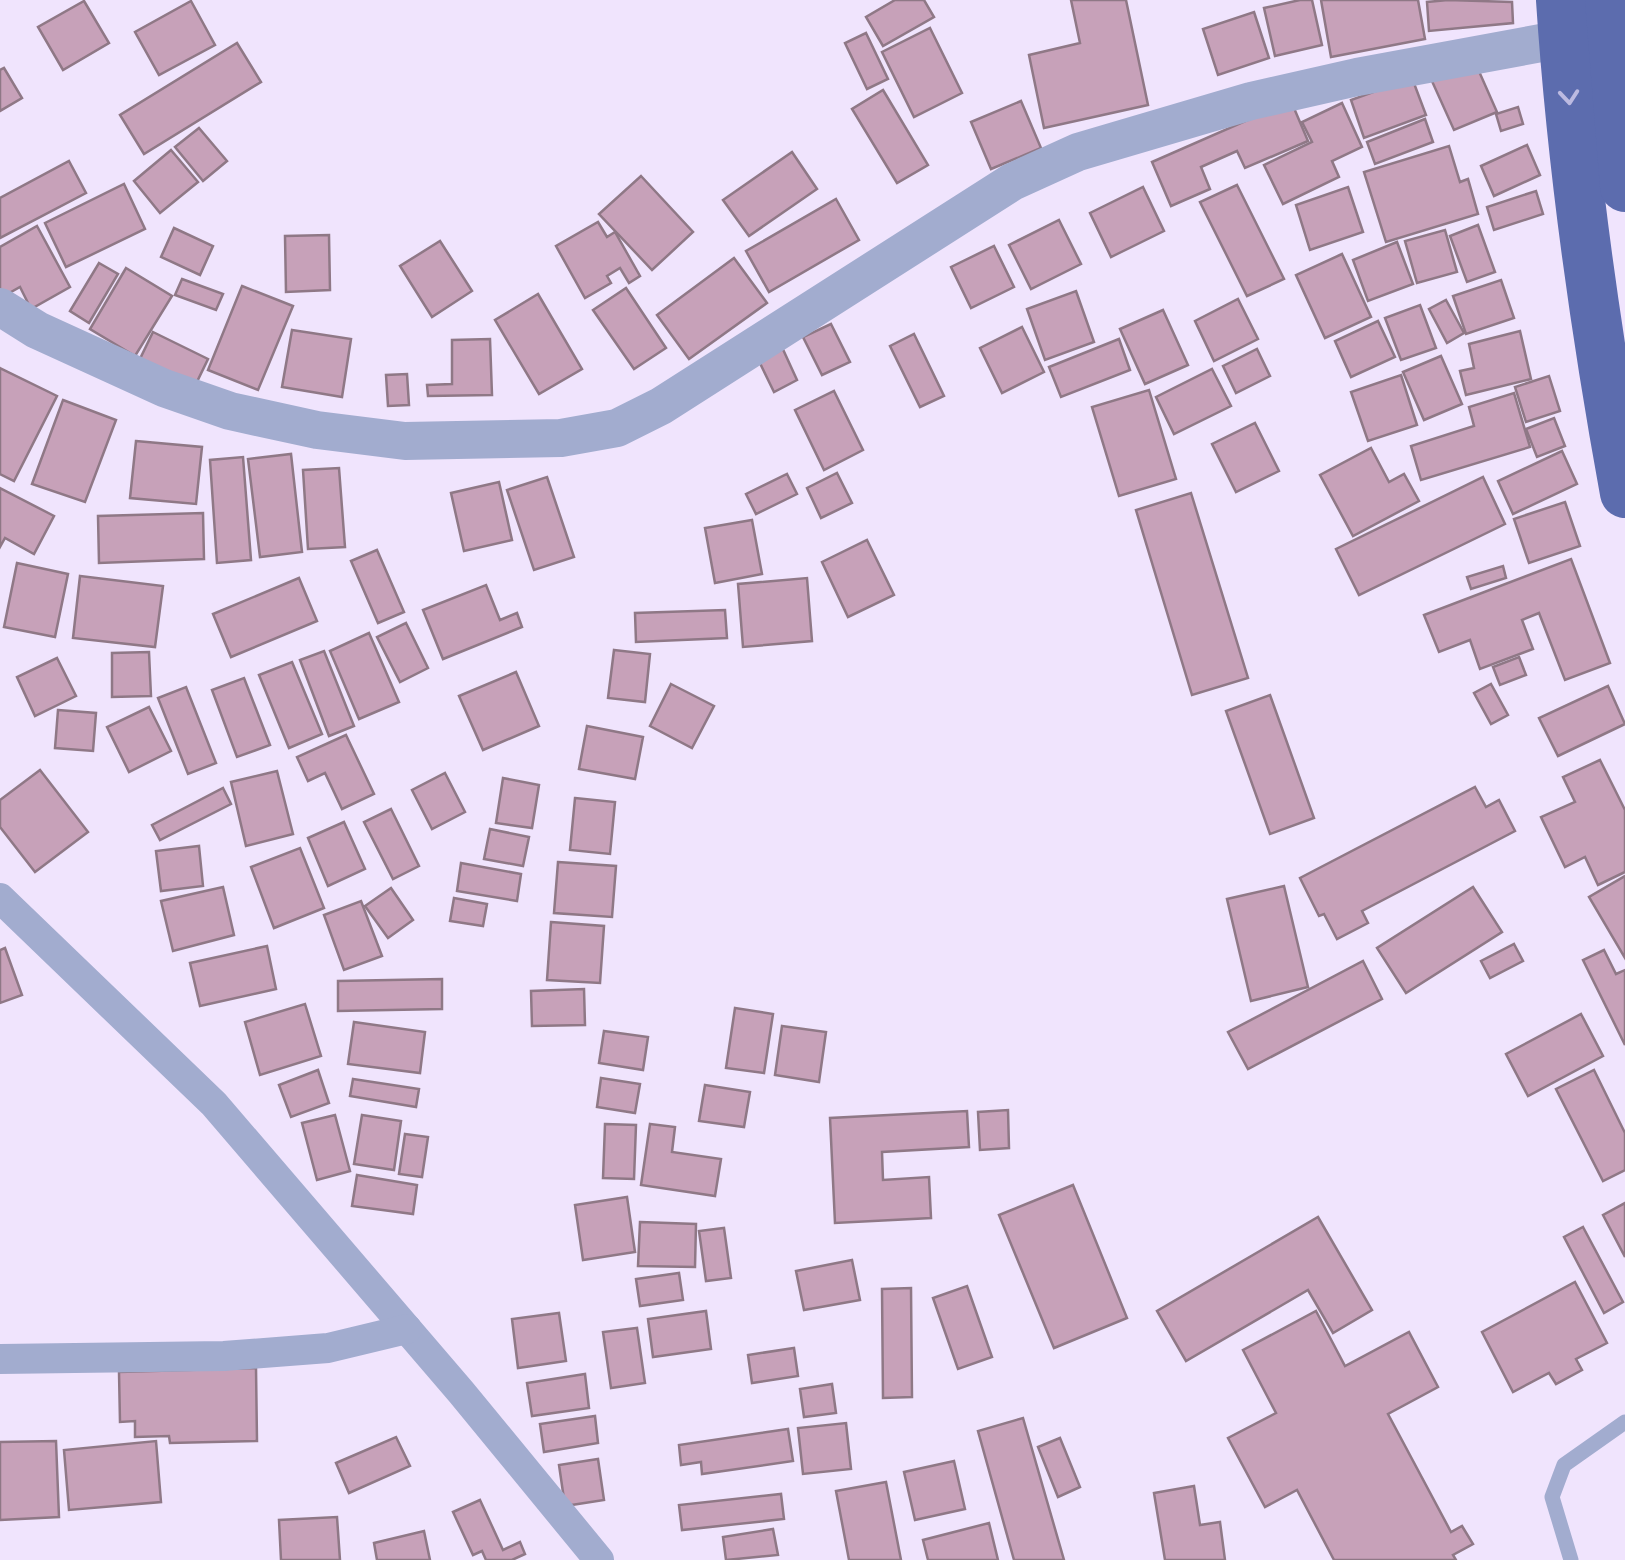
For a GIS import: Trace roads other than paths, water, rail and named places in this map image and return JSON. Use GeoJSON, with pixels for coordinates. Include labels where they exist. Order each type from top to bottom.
{"type":"FeatureCollection","features":[{"type":"Feature","properties":{"kind":"highway"},"geometry":{"type":"LineString","coordinates":[[1610,0],[1625,186]]}},
{"type":"Feature","properties":{"kind":"highway"},"geometry":{"type":"LineString","coordinates":[[1562,20],[1578,206],[1625,492]]}},
{"type":"Feature","properties":{"kind":"street"},"geometry":{"type":"LineString","coordinates":[[0,307],[36,330],[164,388],[230,411],[317,430],[405,441],[561,438],[617,428],[661,406],[1012,182],[1078,152],[1268,97],[1358,77],[1562,20]]}},
{"type":"Feature","properties":{"kind":"street"},"geometry":{"type":"LineString","coordinates":[[0,898],[214,1104],[599,1560]]}},
{"type":"Feature","properties":{"kind":"street"},"geometry":{"type":"LineString","coordinates":[[0,1359],[241,1354],[328,1348],[407,1329]]}},
{"type":"Feature","properties":{"kind":"lane"},"geometry":{"type":"LineString","coordinates":[[1571,1560],[1552,1498],[1564,1465],[1625,1422]]}}]}
